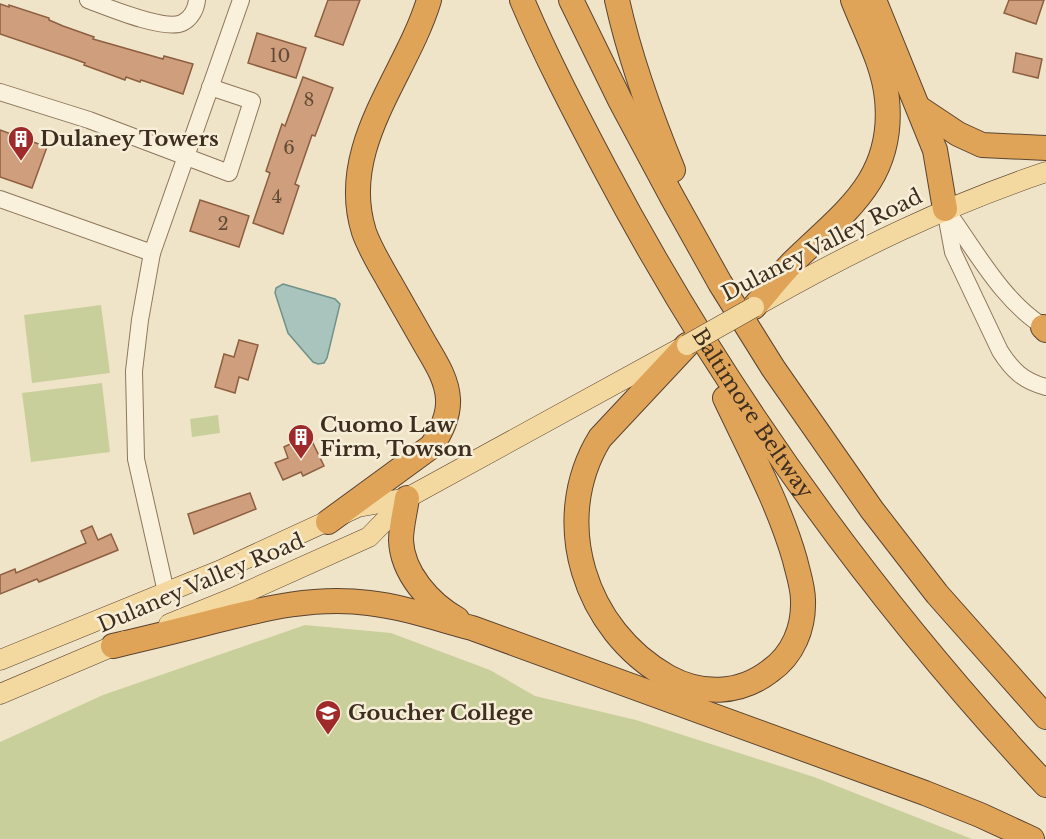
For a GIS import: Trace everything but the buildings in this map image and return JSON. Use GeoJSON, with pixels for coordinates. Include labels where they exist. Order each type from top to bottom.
{"type":"FeatureCollection","features":[{"type":"Feature","properties":{"kind":"highway"},"geometry":{"type":"LineString","coordinates":[[328,522],[432,446],[442,429],[446,415],[447,392],[437,365],[377,260],[364,232],[359,190],[361,165],[367,140],[429,0]]}},
{"type":"Feature","properties":{"kind":"highway","name":"Baltimore Beltway"},"geometry":{"type":"LineString","coordinates":[[522,0],[580,121],[633,222],[682,308],[735,392],[837,537],[902,620],[983,718],[1046,785]]}},
{"type":"Feature","properties":{"kind":"highway","name":"Baltimore Beltway"},"geometry":{"type":"LineString","coordinates":[[571,0],[625,110],[720,283],[779,377],[872,510],[937,594],[1046,717]]}},
{"type":"Feature","properties":{"kind":"highway"},"geometry":{"type":"LineString","coordinates":[[617,0],[625,38],[653,124],[720,283]]}},
{"type":"Feature","properties":{"kind":"highway"},"geometry":{"type":"LineString","coordinates":[[754,307],[796,272],[861,196],[881,161],[888,117],[887,98],[881,71],[853,0]]}},
{"type":"Feature","properties":{"kind":"highway"},"geometry":{"type":"LineString","coordinates":[[874,0],[919,108],[937,159],[945,209]]}},
{"type":"Feature","properties":{"kind":"highway"},"geometry":{"type":"LineString","coordinates":[[919,108],[967,140],[982,145],[1046,148]]}},
{"type":"Feature","properties":{"kind":"highway"},"geometry":{"type":"LineString","coordinates":[[682,308],[776,505],[791,548],[803,599],[802,618],[797,637],[779,665],[764,676],[747,684],[710,691],[679,682],[663,674],[647,664],[616,634],[601,613],[590,591],[578,540],[577,508],[580,484],[588,459],[639,382],[687,345]]}},
{"type":"Feature","properties":{"kind":"highway"},"geometry":{"type":"LineString","coordinates":[[407,498],[401,541],[405,559],[414,578],[443,611],[472,628]]}},
{"type":"Feature","properties":{"kind":"highway"},"geometry":{"type":"LineString","coordinates":[[113,646],[260,609],[298,603],[335,600],[369,603],[409,611],[472,628],[925,793],[980,814],[1032,839]]}},
{"type":"Feature","properties":{"kind":"main road","name":"Dulaney Valley Road"},"geometry":{"type":"LineString","coordinates":[[796,272],[945,209],[1046,172]]}},
{"type":"Feature","properties":{"kind":"main road","name":"Dulaney Valley Road"},"geometry":{"type":"LineString","coordinates":[[687,345],[754,307]]}},
{"type":"Feature","properties":{"kind":"main road","name":"Dulaney Valley Road"},"geometry":{"type":"LineString","coordinates":[[0,660],[166,592],[328,522],[357,507],[407,498],[639,382]]}},
{"type":"Feature","properties":{"kind":"main road","name":"Dulaney Valley Road"},"geometry":{"type":"LineString","coordinates":[[0,694],[233,598],[369,537],[407,498]]}},
{"type":"Feature","properties":{"kind":"street"},"geometry":{"type":"LineString","coordinates":[[87,0],[133,16],[173,25],[184,22],[196,8],[197,0]]}},
{"type":"Feature","properties":{"kind":"street"},"geometry":{"type":"LineString","coordinates":[[166,592],[136,459],[135,361],[140,320],[152,253],[241,0]]}},
{"type":"Feature","properties":{"kind":"street"},"geometry":{"type":"LineString","coordinates":[[0,92],[89,120],[230,173],[252,101],[210,87]]}},
{"type":"Feature","properties":{"kind":"street"},"geometry":{"type":"LineString","coordinates":[[0,199],[152,253]]}},
{"type":"Feature","properties":{"kind":"street"},"geometry":{"type":"LineString","coordinates":[[945,209],[1006,292],[1021,309],[1045,328]]}},
{"type":"Feature","properties":{"kind":"street"},"geometry":{"type":"LineString","coordinates":[[945,209],[953,252],[1000,351],[1018,375],[1046,387]]}},
{"type":"Feature","properties":{"kind":"green space"},"geometry":{"type":"Polygon","coordinates":[[[101,305],[110,373],[32,383],[24,315],[101,305]]]}},
{"type":"Feature","properties":{"kind":"green space"},"geometry":{"type":"Polygon","coordinates":[[[102,383],[110,452],[31,462],[22,393],[102,383]]]}},
{"type":"Feature","properties":{"kind":"green space"},"geometry":{"type":"Polygon","coordinates":[[[218,415],[220,433],[192,437],[190,419],[218,415]]]}},
{"type":"Feature","properties":{"kind":"green space","name":"Goucher College"},"geometry":{"type":"Polygon","coordinates":[[[305,625],[391,633],[490,670],[535,696],[636,720],[814,777],[972,839],[0,839],[0,742],[103,695],[305,625]]]}},
{"type":"Feature","properties":{"kind":"water"},"geometry":{"type":"Polygon","coordinates":[[[283,284],[335,299],[340,304],[324,363],[313,362],[288,333],[275,293],[276,288],[283,284]]]}},
{"type":"Feature","properties":{"kind":"place","name":"Dulaney Towers"},"geometry":{"type":"Point","coordinates":[21,162]}},
{"type":"Feature","properties":{"kind":"place","name":"Cuomo Law Firm, Towson"},"geometry":{"type":"Point","coordinates":[301,460]}},
{"type":"Feature","properties":{"kind":"place","name":"Goucher College"},"geometry":{"type":"Point","coordinates":[328,736]}}]}
